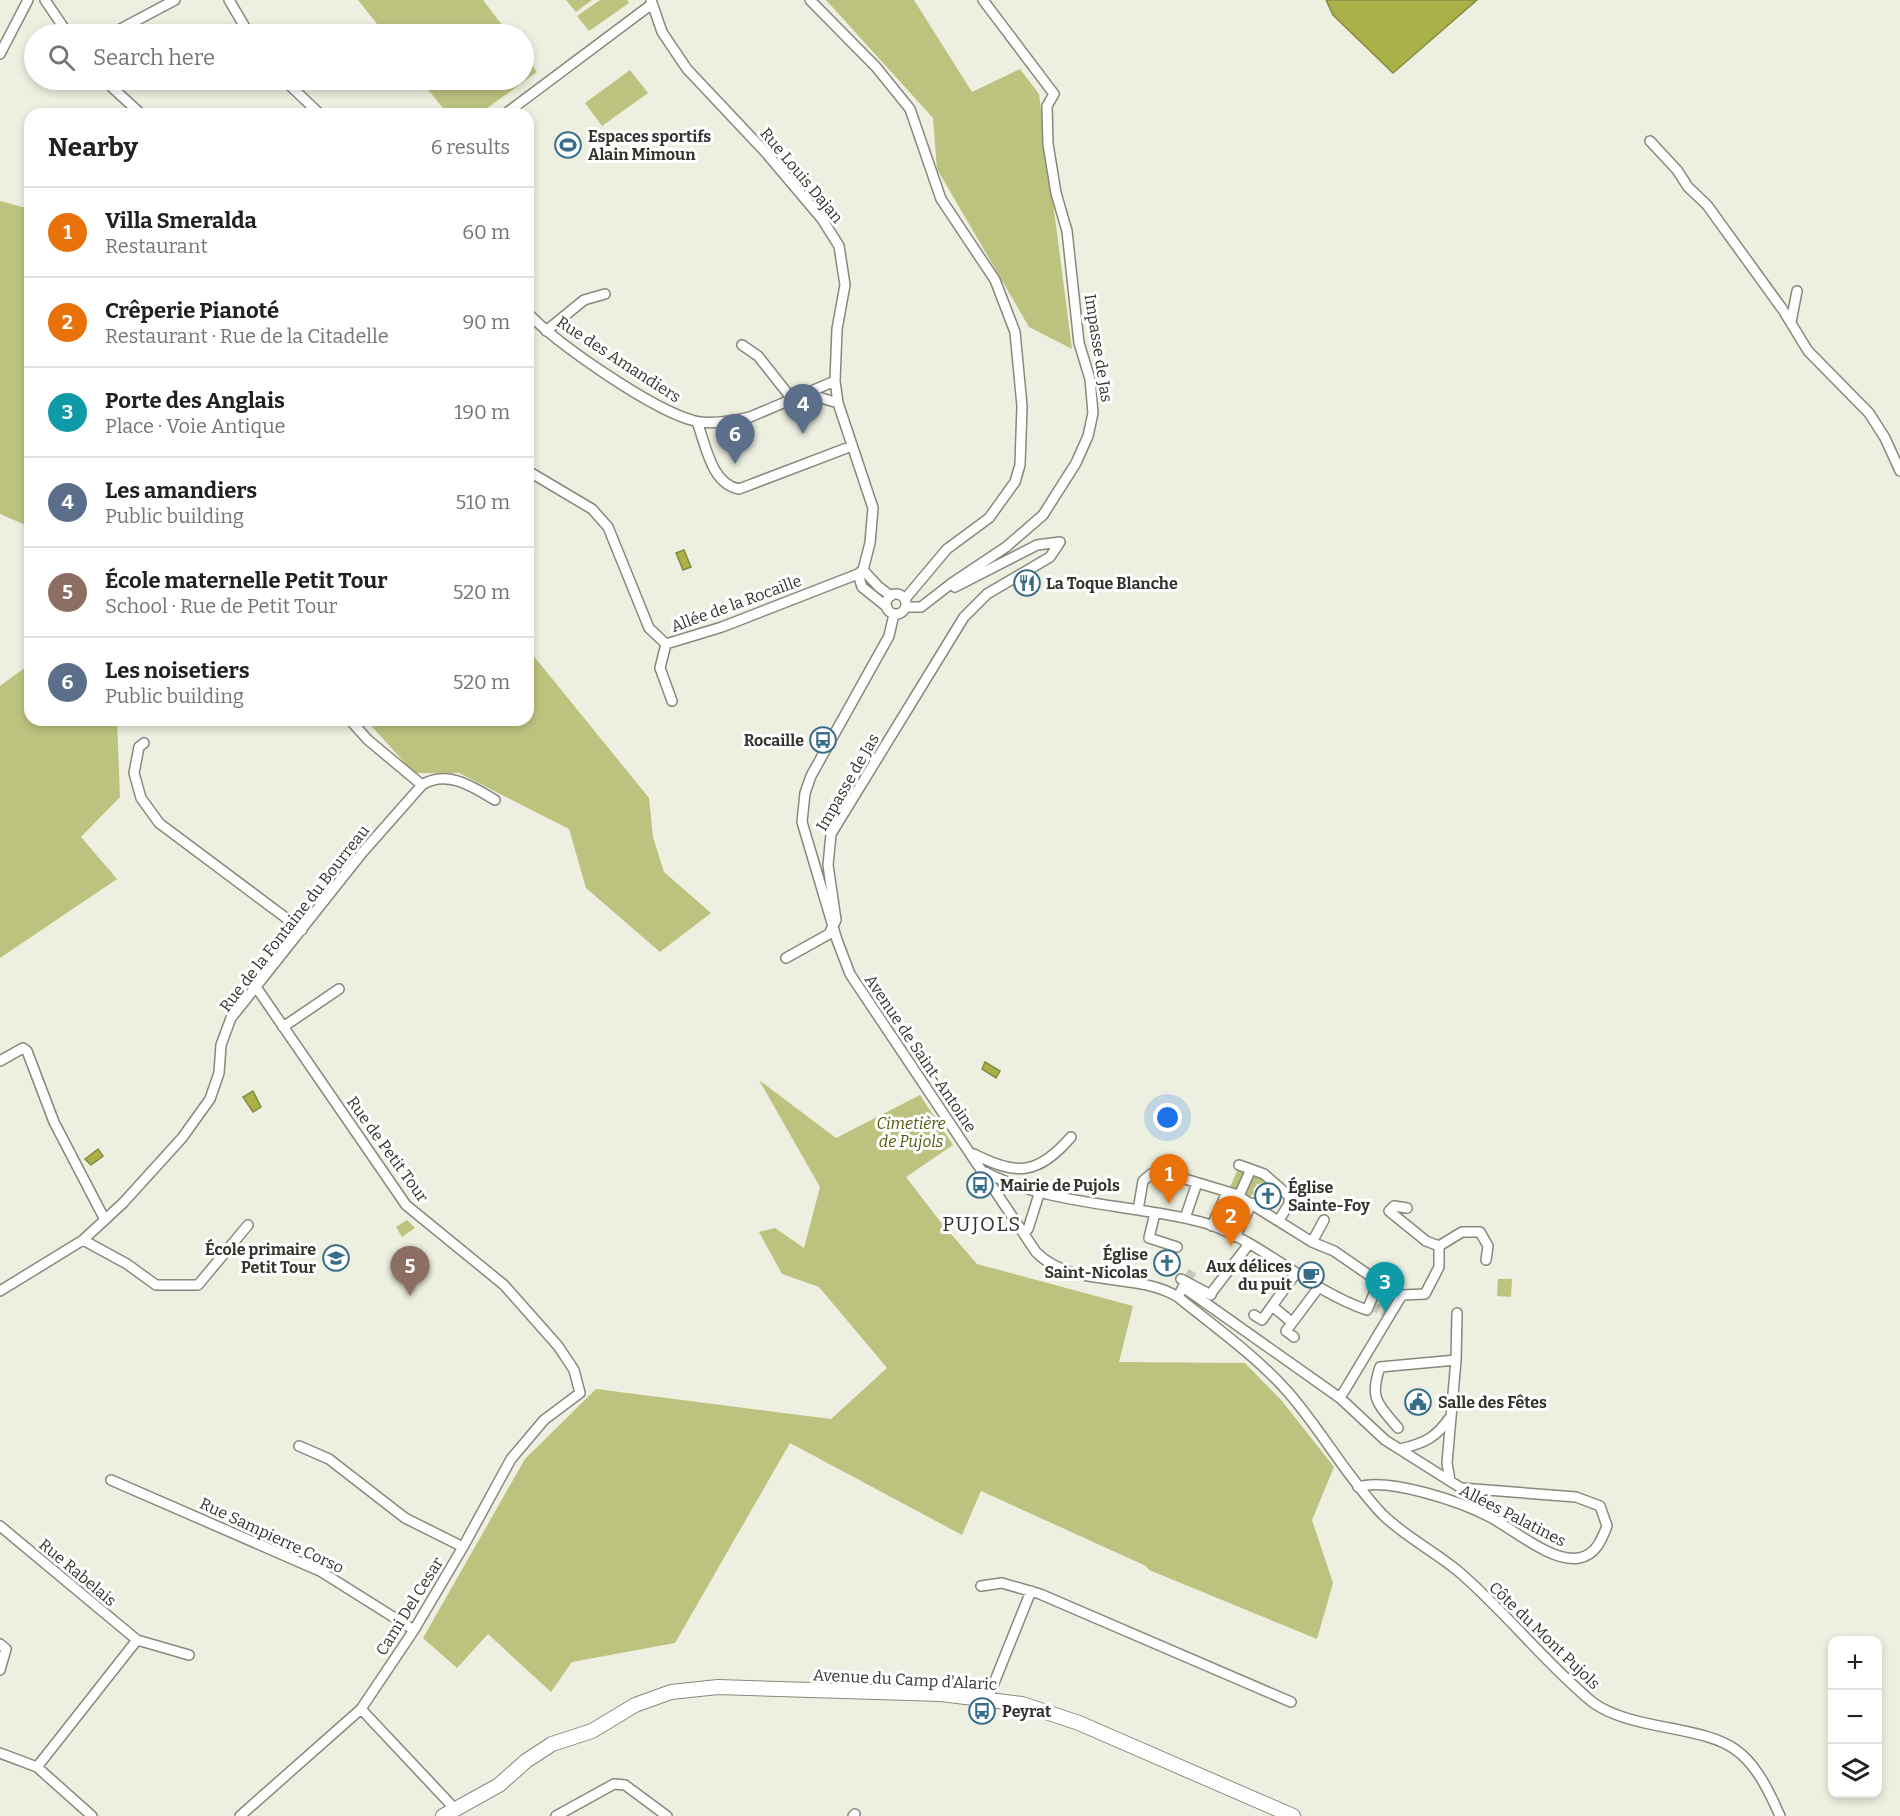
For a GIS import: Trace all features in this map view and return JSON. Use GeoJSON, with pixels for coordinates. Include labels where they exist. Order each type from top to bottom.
{"type":"FeatureCollection","features":[{"type":"Feature","properties":{"kind":"main road","name":"Avenue du Camp d'Alaric"},"geometry":{"type":"LineString","coordinates":[[449,1813],[499,1785],[526,1761],[552,1744],[592,1731],[635,1705],[671,1692],[718,1687],[988,1698],[1022,1704],[1079,1723],[1293,1816]]}},
{"type":"Feature","properties":{"kind":"street"},"geometry":{"type":"LineString","coordinates":[[0,54],[28,0]]}},
{"type":"Feature","properties":{"kind":"street"},"geometry":{"type":"LineString","coordinates":[[45,0],[61,24]]}},
{"type":"Feature","properties":{"kind":"street"},"geometry":{"type":"LineString","coordinates":[[130,24],[175,0]]}},
{"type":"Feature","properties":{"kind":"street"},"geometry":{"type":"LineString","coordinates":[[229,0],[243,24]]}},
{"type":"Feature","properties":{"kind":"street"},"geometry":{"type":"LineString","coordinates":[[810,0],[876,67],[910,109],[941,199],[995,280],[1015,332],[1022,406],[1020,465],[1015,482],[1000,506],[989,518],[947,549],[905,602],[900,613],[891,610],[862,587],[860,572]]}},
{"type":"Feature","properties":{"kind":"street","name":"Impasse de Jas"},"geometry":{"type":"LineString","coordinates":[[833,925],[836,920],[828,865],[831,834],[964,617],[987,594],[1050,557],[1060,542],[1037,545],[955,587],[952,583],[1006,547],[1043,515],[1076,464],[1088,436],[1093,413],[1090,379],[1079,343],[1067,231],[1056,193],[1048,144],[1047,106],[1054,94],[983,0]]}},
{"type":"Feature","properties":{"kind":"street"},"geometry":{"type":"LineString","coordinates":[[514,108],[651,2]]}},
{"type":"Feature","properties":{"kind":"street","name":"Rue Louis Dajan"},"geometry":{"type":"LineString","coordinates":[[651,2],[663,32],[687,69],[767,154],[822,219],[839,246],[845,285],[837,329],[835,381],[838,403],[873,508],[870,543],[860,572]]}},
{"type":"Feature","properties":{"kind":"street"},"geometry":{"type":"LineString","coordinates":[[115,90],[134,108]]}},
{"type":"Feature","properties":{"kind":"street"},"geometry":{"type":"LineString","coordinates":[[295,90],[314,108]]}},
{"type":"Feature","properties":{"kind":"street"},"geometry":{"type":"LineString","coordinates":[[1650,141],[1677,170],[1688,187],[1707,205],[1791,322],[1808,351],[1869,413],[1885,438],[1900,471]]}},
{"type":"Feature","properties":{"kind":"street"},"geometry":{"type":"LineString","coordinates":[[1791,322],[1797,291]]}},
{"type":"Feature","properties":{"kind":"street"},"geometry":{"type":"LineString","coordinates":[[546,331],[584,300],[605,294]]}},
{"type":"Feature","properties":{"kind":"street","name":"Rue des Amandiers"},"geometry":{"type":"LineString","coordinates":[[534,319],[546,331],[667,410],[697,422],[737,420],[835,381]]}},
{"type":"Feature","properties":{"kind":"street"},"geometry":{"type":"LineString","coordinates":[[742,345],[758,356],[792,399]]}},
{"type":"Feature","properties":{"kind":"street"},"geometry":{"type":"LineString","coordinates":[[807,394],[826,397],[838,403]]}},
{"type":"Feature","properties":{"kind":"street"},"geometry":{"type":"LineString","coordinates":[[697,422],[716,474],[729,487],[739,489],[852,446]]}},
{"type":"Feature","properties":{"kind":"street","name":"Allée de la Rocaille"},"geometry":{"type":"LineString","coordinates":[[534,475],[600,516],[608,527],[649,628],[666,644],[722,627],[860,572]]}},
{"type":"Feature","properties":{"kind":"street"},"geometry":{"type":"LineString","coordinates":[[860,572],[891,596],[900,595],[905,602],[921,607],[952,583]]}},
{"type":"Feature","properties":{"kind":"street"},"geometry":{"type":"LineString","coordinates":[[891,596],[887,601],[891,610]]}},
{"type":"Feature","properties":{"kind":"street","name":"Avenue de Saint-Antoine"},"geometry":{"type":"LineString","coordinates":[[891,610],[889,636],[811,776],[805,793],[802,822],[833,925],[858,989],[1025,1231],[1036,1252],[1057,1268],[1157,1287],[1178,1297]]}},
{"type":"Feature","properties":{"kind":"street"},"geometry":{"type":"LineString","coordinates":[[666,644],[660,668],[672,701]]}},
{"type":"Feature","properties":{"kind":"street"},"geometry":{"type":"LineString","coordinates":[[355,726],[368,740],[422,785],[428,781],[452,778],[472,786],[495,800]]}},
{"type":"Feature","properties":{"kind":"street"},"geometry":{"type":"LineString","coordinates":[[144,743],[139,747],[134,773],[141,798],[159,823],[302,930]]}},
{"type":"Feature","properties":{"kind":"street","name":"Rue de la Fontaine du Bourreau"},"geometry":{"type":"LineString","coordinates":[[0,1292],[83,1240],[105,1220],[182,1138],[210,1099],[219,1073],[221,1045],[231,1018],[362,853],[422,785]]}},
{"type":"Feature","properties":{"kind":"street"},"geometry":{"type":"LineString","coordinates":[[786,958],[829,933],[833,925]]}},
{"type":"Feature","properties":{"kind":"street","name":"Rue de Petit Tour"},"geometry":{"type":"LineString","coordinates":[[256,987],[406,1205],[504,1286],[558,1346],[574,1370],[580,1393]]}},
{"type":"Feature","properties":{"kind":"street"},"geometry":{"type":"LineString","coordinates":[[283,1027],[339,989]]}},
{"type":"Feature","properties":{"kind":"street"},"geometry":{"type":"LineString","coordinates":[[0,1061],[23,1048],[27,1051],[54,1122],[105,1220]]}},
{"type":"Feature","properties":{"kind":"street"},"geometry":{"type":"LineString","coordinates":[[972,1153],[997,1166],[1025,1170],[1045,1162],[1071,1137]]}},
{"type":"Feature","properties":{"kind":"street"},"geometry":{"type":"LineString","coordinates":[[1239,1165],[1264,1174],[1288,1196],[1289,1204],[1275,1220]]}},
{"type":"Feature","properties":{"kind":"street"},"geometry":{"type":"LineString","coordinates":[[1239,1196],[1251,1169]]}},
{"type":"Feature","properties":{"kind":"street"},"geometry":{"type":"LineString","coordinates":[[985,1172],[1010,1185],[1138,1210],[1186,1218],[1212,1226],[1254,1245],[1345,1303],[1367,1310],[1371,1305],[1379,1282],[1334,1251],[1312,1242],[1239,1196],[1197,1183],[1151,1174],[1143,1181],[1138,1210]]}},
{"type":"Feature","properties":{"kind":"street"},"geometry":{"type":"LineString","coordinates":[[1186,1218],[1197,1183]]}},
{"type":"Feature","properties":{"kind":"street"},"geometry":{"type":"LineString","coordinates":[[1025,1231],[1028,1229],[1040,1191]]}},
{"type":"Feature","properties":{"kind":"street"},"geometry":{"type":"LineString","coordinates":[[1212,1226],[1227,1192]]}},
{"type":"Feature","properties":{"kind":"street"},"geometry":{"type":"LineString","coordinates":[[1235,1237],[1252,1203]]}},
{"type":"Feature","properties":{"kind":"street"},"geometry":{"type":"LineString","coordinates":[[1407,1208],[1394,1206],[1389,1211],[1426,1241],[1439,1246]]}},
{"type":"Feature","properties":{"kind":"street"},"geometry":{"type":"LineString","coordinates":[[1155,1213],[1149,1238],[1152,1241],[1177,1247]]}},
{"type":"Feature","properties":{"kind":"street"},"geometry":{"type":"LineString","coordinates":[[1312,1242],[1324,1220]]}},
{"type":"Feature","properties":{"kind":"street"},"geometry":{"type":"LineString","coordinates":[[83,1240],[127,1264],[156,1285],[198,1285],[248,1225]]}},
{"type":"Feature","properties":{"kind":"street"},"geometry":{"type":"LineString","coordinates":[[1439,1246],[1462,1232],[1480,1232],[1488,1246],[1486,1260]]}},
{"type":"Feature","properties":{"kind":"street"},"geometry":{"type":"LineString","coordinates":[[1178,1297],[1185,1283],[1212,1294],[1254,1245]]}},
{"type":"Feature","properties":{"kind":"street"},"geometry":{"type":"LineString","coordinates":[[1340,1398],[1402,1295],[1425,1294],[1439,1267],[1439,1246]]}},
{"type":"Feature","properties":{"kind":"street"},"geometry":{"type":"LineString","coordinates":[[1254,1315],[1262,1320],[1296,1273]]}},
{"type":"Feature","properties":{"kind":"street","name":"Allées Palatines"},"geometry":{"type":"LineString","coordinates":[[1185,1283],[1340,1398],[1385,1440],[1461,1488],[1576,1497],[1600,1506],[1607,1526],[1599,1546],[1581,1558],[1563,1558],[1489,1516],[1452,1500],[1398,1488],[1358,1487]]}},
{"type":"Feature","properties":{"kind":"street"},"geometry":{"type":"LineString","coordinates":[[1294,1337],[1286,1331],[1319,1287]]}},
{"type":"Feature","properties":{"kind":"street","name":"Côte du Mont Pujols"},"geometry":{"type":"LineString","coordinates":[[1178,1297],[1251,1357],[1286,1390],[1315,1424],[1358,1487],[1384,1516],[1459,1572],[1568,1682],[1600,1707],[1634,1721],[1716,1738],[1735,1747],[1762,1778],[1780,1816]]}},
{"type":"Feature","properties":{"kind":"street"},"geometry":{"type":"LineString","coordinates":[[1272,1306],[1288,1318]]}},
{"type":"Feature","properties":{"kind":"street","name":"Allées Palatines"},"geometry":{"type":"LineString","coordinates":[[1450,1481],[1447,1463],[1456,1360],[1457,1313]]}},
{"type":"Feature","properties":{"kind":"street"},"geometry":{"type":"LineString","coordinates":[[1398,1428],[1376,1402],[1374,1385],[1380,1367],[1456,1360]]}},
{"type":"Feature","properties":{"kind":"street","name":"Cami Del Cesar"},"geometry":{"type":"LineString","coordinates":[[240,1816],[361,1709],[414,1629],[463,1547],[511,1459],[544,1420],[580,1393]]}},
{"type":"Feature","properties":{"kind":"street"},"geometry":{"type":"LineString","coordinates":[[1400,1449],[1421,1444],[1440,1432],[1451,1416]]}},
{"type":"Feature","properties":{"kind":"street"},"geometry":{"type":"LineString","coordinates":[[299,1446],[329,1460],[405,1518],[463,1547]]}},
{"type":"Feature","properties":{"kind":"street","name":"Rue Sampierre Corso"},"geometry":{"type":"LineString","coordinates":[[111,1480],[320,1571],[414,1629]]}},
{"type":"Feature","properties":{"kind":"street","name":"Rue Rabelais"},"geometry":{"type":"LineString","coordinates":[[0,1526],[137,1641],[189,1655]]}},
{"type":"Feature","properties":{"kind":"street"},"geometry":{"type":"LineString","coordinates":[[981,1586],[1002,1583],[1031,1592],[1291,1702]]}},
{"type":"Feature","properties":{"kind":"street"},"geometry":{"type":"LineString","coordinates":[[988,1698],[1031,1592]]}},
{"type":"Feature","properties":{"kind":"street"},"geometry":{"type":"LineString","coordinates":[[38,1767],[137,1641]]}},
{"type":"Feature","properties":{"kind":"street"},"geometry":{"type":"LineString","coordinates":[[0,1644],[6,1649],[0,1670]]}},
{"type":"Feature","properties":{"kind":"street"},"geometry":{"type":"LineString","coordinates":[[361,1709],[449,1813]]}},
{"type":"Feature","properties":{"kind":"street"},"geometry":{"type":"LineString","coordinates":[[0,1753],[38,1767],[92,1816]]}},
{"type":"Feature","properties":{"kind":"street"},"geometry":{"type":"LineString","coordinates":[[556,1816],[614,1784],[625,1785],[667,1816]]}},
{"type":"Feature","properties":{"kind":"green space"},"geometry":{"type":"Polygon","coordinates":[[[358,0],[483,0],[501,24],[377,24],[358,0]]]}},
{"type":"Feature","properties":{"kind":"green space"},"geometry":{"type":"Polygon","coordinates":[[[566,0],[592,0],[576,12],[566,0]]]}},
{"type":"Feature","properties":{"kind":"green space"},"geometry":{"type":"Polygon","coordinates":[[[600,0],[627,0],[629,3],[589,31],[577,16],[600,0]]]}},
{"type":"Feature","properties":{"kind":"green space"},"geometry":{"type":"Polygon","coordinates":[[[826,0],[914,0],[972,92],[1020,69],[1039,94],[1072,349],[1029,327],[937,169],[933,118],[826,0]]]}},
{"type":"Feature","properties":{"kind":"green space"},"geometry":{"type":"Polygon","coordinates":[[[630,70],[648,93],[602,126],[585,103],[630,70]]]}},
{"type":"Feature","properties":{"kind":"green space"},"geometry":{"type":"Polygon","coordinates":[[[428,90],[512,90],[487,108],[443,108],[428,90]]]}},
{"type":"Feature","properties":{"kind":"green space"},"geometry":{"type":"Polygon","coordinates":[[[0,201],[24,207],[24,524],[0,514],[0,201]]]}},
{"type":"Feature","properties":{"kind":"green space"},"geometry":{"type":"Polygon","coordinates":[[[534,656],[649,798],[653,837],[664,872],[711,913],[660,952],[586,888],[569,829],[459,773],[414,773],[371,726],[534,726],[534,656]]]}},
{"type":"Feature","properties":{"kind":"green space"},"geometry":{"type":"Polygon","coordinates":[[[24,668],[24,726],[117,726],[120,797],[81,837],[117,879],[0,958],[0,686],[24,668]]]}},
{"type":"Feature","properties":{"kind":"green space","name":"Cimetière de Pujols"},"geometry":{"type":"Polygon","coordinates":[[[759,1080],[836,1138],[920,1095],[953,1145],[906,1177],[977,1264],[1133,1306],[1119,1362],[1245,1363],[1282,1401],[1334,1467],[1312,1520],[1333,1583],[1317,1639],[1149,1570],[1146,1566],[981,1491],[962,1535],[790,1443],[675,1643],[572,1662],[551,1692],[488,1634],[457,1668],[423,1638],[525,1459],[596,1389],[831,1419],[887,1368],[819,1287],[782,1274],[759,1232],[775,1228],[804,1248],[820,1187],[759,1080]]]}},
{"type":"Feature","properties":{"kind":"green space"},"geometry":{"type":"Polygon","coordinates":[[[1239,1166],[1249,1170],[1239,1194],[1229,1190],[1239,1166]]]}},
{"type":"Feature","properties":{"kind":"green space"},"geometry":{"type":"Polygon","coordinates":[[[1251,1170],[1271,1183],[1268,1187],[1264,1183],[1257,1184],[1253,1190],[1254,1193],[1249,1198],[1241,1195],[1251,1170]]]}},
{"type":"Feature","properties":{"kind":"green space"},"geometry":{"type":"Polygon","coordinates":[[[407,1220],[415,1228],[402,1237],[396,1227],[407,1220]]]}},
{"type":"Feature","properties":{"kind":"green space"},"geometry":{"type":"Polygon","coordinates":[[[1498,1279],[1512,1279],[1511,1297],[1497,1296],[1498,1279]]]}},
{"type":"Feature","properties":{"kind":"shaded area"},"geometry":{"type":"Polygon","coordinates":[[[1326,0],[1477,0],[1393,73],[1333,15],[1326,0]]]}},
{"type":"Feature","properties":{"kind":"shaded area"},"geometry":{"type":"Polygon","coordinates":[[[684,550],[691,567],[683,570],[676,553],[684,550]]]}},
{"type":"Feature","properties":{"kind":"shaded area"},"geometry":{"type":"Polygon","coordinates":[[[985,1062],[1000,1071],[996,1078],[982,1069],[985,1062]]]}},
{"type":"Feature","properties":{"kind":"shaded area"},"geometry":{"type":"Polygon","coordinates":[[[253,1091],[261,1107],[253,1112],[243,1097],[253,1091]]]}},
{"type":"Feature","properties":{"kind":"shaded area"},"geometry":{"type":"Polygon","coordinates":[[[98,1149],[103,1156],[91,1165],[85,1159],[98,1149]]]}},
{"type":"Feature","properties":{"kind":"tunnel"},"geometry":{"type":"LineString","coordinates":[[1188,1279],[1194,1269]]}},
{"type":"Feature","properties":{"kind":"tunnel"},"geometry":{"type":"LineString","coordinates":[[1371,1305],[1390,1315]]}},
{"type":"Feature","properties":{"kind":"place","name":"Espaces sportifs Alain Mimoun"},"geometry":{"type":"Point","coordinates":[568,145]}},
{"type":"Feature","properties":{"kind":"place","name":"Les amandiers"},"geometry":{"type":"Point","coordinates":[803,434]}},
{"type":"Feature","properties":{"kind":"place","name":"Les noisetiers"},"geometry":{"type":"Point","coordinates":[735,464]}},
{"type":"Feature","properties":{"kind":"place","name":"La Toque Blanche"},"geometry":{"type":"Point","coordinates":[1027,583]}},
{"type":"Feature","properties":{"kind":"place","name":"Rocaille"},"geometry":{"type":"Point","coordinates":[823,740]}},
{"type":"Feature","properties":{"kind":"place","name":"Mairie de Pujols"},"geometry":{"type":"Point","coordinates":[980,1185]}},
{"type":"Feature","properties":{"kind":"place","name":"Église Sainte-Foy"},"geometry":{"type":"Point","coordinates":[1268,1196]}},
{"type":"Feature","properties":{"kind":"place","name":"Villa Smeralda"},"geometry":{"type":"Point","coordinates":[1169,1204]}},
{"type":"Feature","properties":{"kind":"place","name":"Crêperie Pianoté"},"geometry":{"type":"Point","coordinates":[1231,1246]}},
{"type":"Feature","properties":{"kind":"place","name":"École primaire Petit Tour"},"geometry":{"type":"Point","coordinates":[336,1258]}},
{"type":"Feature","properties":{"kind":"place","name":"Église Saint-Nicolas"},"geometry":{"type":"Point","coordinates":[1167,1263]}},
{"type":"Feature","properties":{"kind":"place","name":"Aux délices du puit"},"geometry":{"type":"Point","coordinates":[1311,1275]}},
{"type":"Feature","properties":{"kind":"place","name":"École maternelle Petit Tour"},"geometry":{"type":"Point","coordinates":[410,1296]}},
{"type":"Feature","properties":{"kind":"place","name":"Porte des Anglais"},"geometry":{"type":"Point","coordinates":[1385,1312]}},
{"type":"Feature","properties":{"kind":"place","name":"Salle des Fêtes"},"geometry":{"type":"Point","coordinates":[1418,1402]}},
{"type":"Feature","properties":{"kind":"place","name":"Peyrat"},"geometry":{"type":"Point","coordinates":[982,1711]}},
{"type":"Feature","properties":{"kind":"district","name":"PUJOLS"},"geometry":{"type":"Point","coordinates":[982,1224]}}]}
